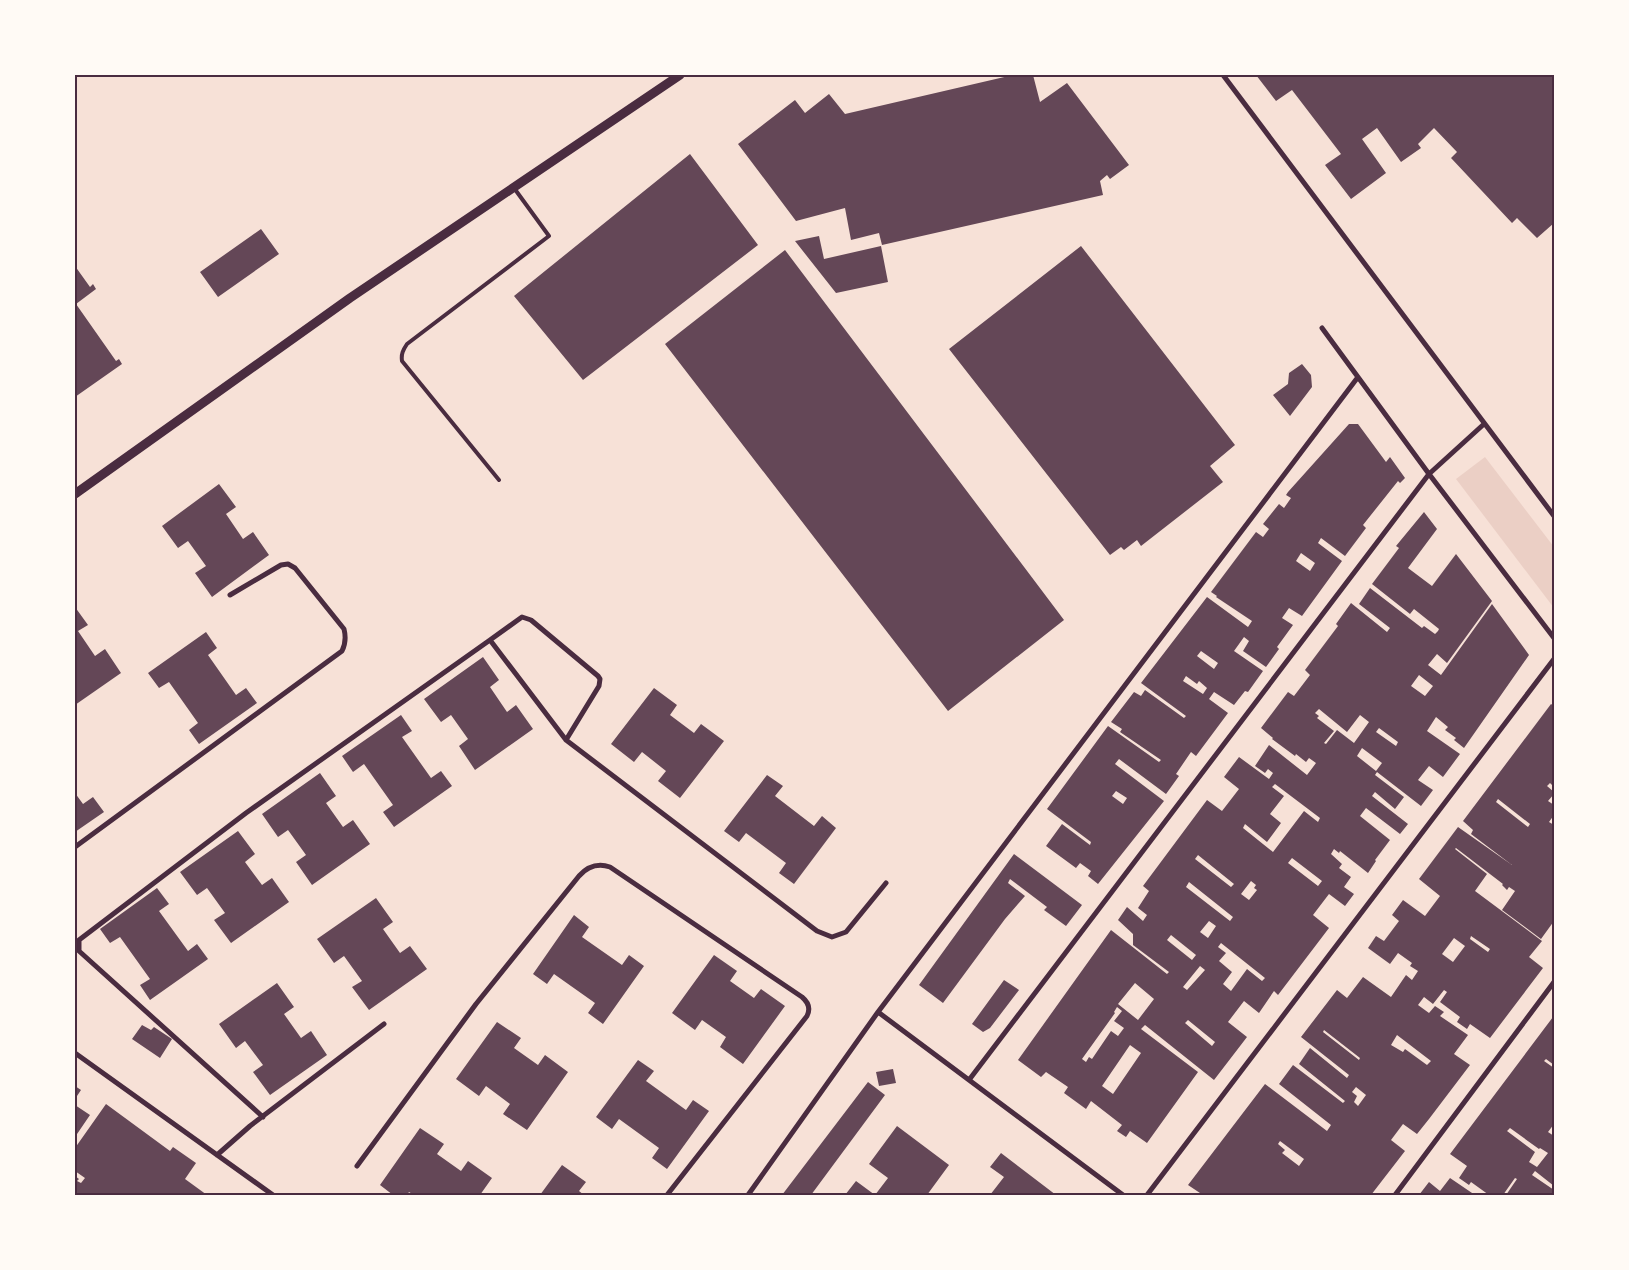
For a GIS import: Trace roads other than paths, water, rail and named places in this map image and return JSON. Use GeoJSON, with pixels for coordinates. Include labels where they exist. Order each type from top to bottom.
{"type":"FeatureCollection","features":[{"type":"Feature","properties":{"kind":"street"},"geometry":{"type":"LineString","coordinates":[[75,494],[350,298],[680,75]]}},
{"type":"Feature","properties":{"kind":"street"},"geometry":{"type":"LineString","coordinates":[[1223,75],[1554,516]]}},
{"type":"Feature","properties":{"kind":"street"},"geometry":{"type":"LineString","coordinates":[[1322,328],[1429,474],[1554,638]]}},
{"type":"Feature","properties":{"kind":"street"},"geometry":{"type":"LineString","coordinates":[[748,1195],[878,1012],[1358,377]]}},
{"type":"Feature","properties":{"kind":"street"},"geometry":{"type":"LineString","coordinates":[[969,1080],[1429,474],[1484,424]]}},
{"type":"Feature","properties":{"kind":"street"},"geometry":{"type":"LineString","coordinates":[[75,846],[342,651],[346,636],[344,629],[295,568],[288,564],[280,564],[230,594]]}},
{"type":"Feature","properties":{"kind":"street"},"geometry":{"type":"LineString","coordinates":[[263,1117],[79,951],[79,940],[246,813],[522,617],[531,620],[600,679],[599,686],[566,740]]}},
{"type":"Feature","properties":{"kind":"street"},"geometry":{"type":"LineString","coordinates":[[490,640],[566,740],[824,935],[832,936],[846,932],[886,884]]}},
{"type":"Feature","properties":{"kind":"street"},"geometry":{"type":"LineString","coordinates":[[1147,1195],[1554,659]]}},
{"type":"Feature","properties":{"kind":"street"},"geometry":{"type":"LineString","coordinates":[[357,1166],[476,1004],[579,876],[590,867],[604,865],[610,867],[802,997],[809,1006],[810,1012],[807,1016],[667,1195]]}},
{"type":"Feature","properties":{"kind":"street"},"geometry":{"type":"LineString","coordinates":[[1395,1195],[1554,982]]}},
{"type":"Feature","properties":{"kind":"street"},"geometry":{"type":"LineString","coordinates":[[878,1012],[1123,1195]]}},
{"type":"Feature","properties":{"kind":"street"},"geometry":{"type":"LineString","coordinates":[[217,1155],[263,1117],[384,1024]]}},
{"type":"Feature","properties":{"kind":"street"},"geometry":{"type":"LineString","coordinates":[[75,1053],[273,1195]]}},
{"type":"Feature","properties":{"kind":"lane"},"geometry":{"type":"LineString","coordinates":[[499,480],[402,362],[401,357],[403,349],[407,344],[549,236],[514,187]]}}]}
